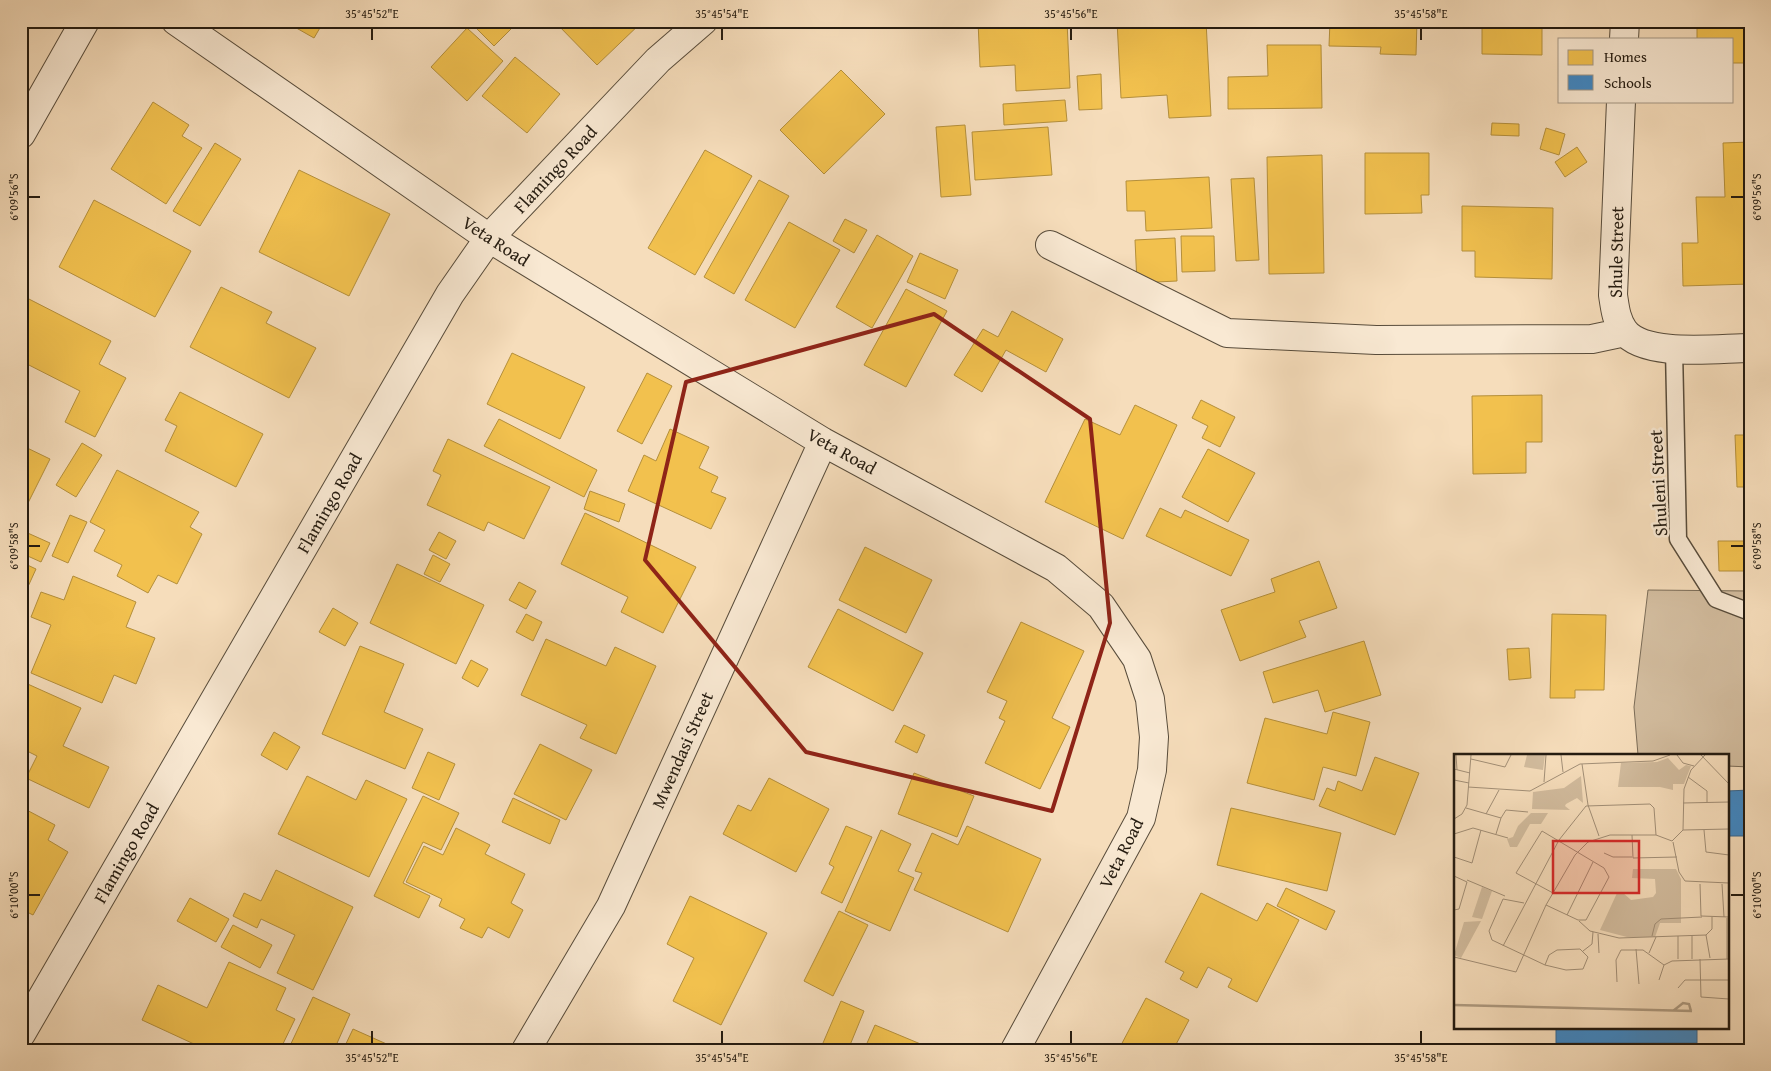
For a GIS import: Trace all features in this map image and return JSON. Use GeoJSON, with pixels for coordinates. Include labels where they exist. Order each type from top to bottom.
{"type":"FeatureCollection","features":[{"type":"Feature","properties":{"kind":"street"},"geometry":{"type":"LineString","coordinates":[[21,134],[85,21]]}},
{"type":"Feature","properties":{"kind":"street","name":"Veta Road"},"geometry":{"type":"LineString","coordinates":[[176,21],[489,238],[822,442],[1056,568],[1101,606],[1137,659],[1150,699],[1154,737],[1152,770],[1141,818],[1015,1050]]}},
{"type":"Feature","properties":{"kind":"street","name":"Flamingo Road"},"geometry":{"type":"LineString","coordinates":[[21,1034],[450,294],[489,238],[658,60],[703,21]]}},
{"type":"Feature","properties":{"kind":"street"},"geometry":{"type":"LineString","coordinates":[[1624,38],[1625,21]]}},
{"type":"Feature","properties":{"kind":"street","name":"Shule Street"},"geometry":{"type":"LineString","coordinates":[[1621,102],[1613,295],[1616,318],[1624,332]]}},
{"type":"Feature","properties":{"kind":"street"},"geometry":{"type":"LineString","coordinates":[[1050,245],[1227,333],[1376,340],[1592,339],[1624,332],[1641,344],[1674,349],[1750,348]]}},
{"type":"Feature","properties":{"kind":"street","name":"Mwendasi Street"},"geometry":{"type":"LineString","coordinates":[[526,1050],[611,906],[822,442]]}},
{"type":"Feature","properties":{"kind":"lane","name":"Shuleni Street"},"geometry":{"type":"LineString","coordinates":[[1674,349],[1678,539],[1716,599],[1750,612]]}},
{"type":"Feature","properties":{"kind":"highlighted area"},"geometry":{"type":"Polygon","coordinates":[[[934,314],[1090,419],[1110,623],[1052,811],[806,752],[645,560],[686,382],[934,314]]]}},
{"type":"Feature","properties":{"kind":"shaded area"},"geometry":{"type":"Polygon","coordinates":[[[1648,590],[1750,591],[1750,767],[1728,766],[1728,754],[1638,754],[1634,707],[1648,590]]]}},
{"type":"Feature","properties":{"kind":"building: Homes"},"geometry":{"type":"Polygon","coordinates":[[[284,21],[324,21],[314,38],[284,21]]]}},
{"type":"Feature","properties":{"kind":"building: Homes"},"geometry":{"type":"Polygon","coordinates":[[[469,21],[516,21],[517,23],[494,46],[469,21]]]}},
{"type":"Feature","properties":{"kind":"building: Homes"},"geometry":{"type":"Polygon","coordinates":[[[559,21],[643,21],[597,65],[556,23],[559,21]]]}},
{"type":"Feature","properties":{"kind":"building: Homes"},"geometry":{"type":"Polygon","coordinates":[[[978,21],[1067,21],[1070,88],[1016,91],[1015,65],[980,67],[978,21]]]}},
{"type":"Feature","properties":{"kind":"building: Homes"},"geometry":{"type":"Polygon","coordinates":[[[1117,21],[1206,21],[1211,116],[1169,118],[1167,95],[1121,98],[1117,21]]]}},
{"type":"Feature","properties":{"kind":"building: Homes"},"geometry":{"type":"Polygon","coordinates":[[[1330,21],[1417,21],[1416,55],[1380,54],[1381,47],[1329,46],[1330,21]]]}},
{"type":"Feature","properties":{"kind":"building: Homes"},"geometry":{"type":"Polygon","coordinates":[[[1482,21],[1542,21],[1542,55],[1482,54],[1482,21]]]}},
{"type":"Feature","properties":{"kind":"building: Homes"},"geometry":{"type":"Polygon","coordinates":[[[1697,21],[1750,21],[1750,63],[1734,63],[1734,38],[1697,38],[1697,21]]]}},
{"type":"Feature","properties":{"kind":"building: Homes"},"geometry":{"type":"Polygon","coordinates":[[[467,28],[503,61],[467,101],[431,67],[467,28]]]}},
{"type":"Feature","properties":{"kind":"building: Homes"},"geometry":{"type":"Polygon","coordinates":[[[1267,45],[1321,45],[1322,108],[1228,109],[1228,77],[1268,76],[1267,45]]]}},
{"type":"Feature","properties":{"kind":"building: Homes"},"geometry":{"type":"Polygon","coordinates":[[[515,57],[560,94],[527,133],[482,96],[515,57]]]}},
{"type":"Feature","properties":{"kind":"building: Homes"},"geometry":{"type":"Polygon","coordinates":[[[841,70],[885,114],[824,174],[780,130],[841,70]]]}},
{"type":"Feature","properties":{"kind":"building: Homes"},"geometry":{"type":"Polygon","coordinates":[[[1101,74],[1102,109],[1079,110],[1077,76],[1101,74]]]}},
{"type":"Feature","properties":{"kind":"building: Homes"},"geometry":{"type":"Polygon","coordinates":[[[1065,100],[1067,121],[1004,125],[1003,104],[1065,100]]]}},
{"type":"Feature","properties":{"kind":"building: Homes"},"geometry":{"type":"Polygon","coordinates":[[[153,102],[189,125],[182,136],[202,148],[166,204],[111,169],[153,102]]]}},
{"type":"Feature","properties":{"kind":"building: Homes"},"geometry":{"type":"Polygon","coordinates":[[[1492,123],[1519,124],[1519,136],[1491,135],[1492,123]]]}},
{"type":"Feature","properties":{"kind":"building: Homes"},"geometry":{"type":"Polygon","coordinates":[[[965,125],[971,195],[941,197],[936,127],[965,125]]]}},
{"type":"Feature","properties":{"kind":"building: Homes"},"geometry":{"type":"Polygon","coordinates":[[[1048,127],[1052,175],[975,180],[972,132],[1048,127]]]}},
{"type":"Feature","properties":{"kind":"building: Homes"},"geometry":{"type":"Polygon","coordinates":[[[1546,128],[1565,134],[1559,155],[1540,149],[1546,128]]]}},
{"type":"Feature","properties":{"kind":"building: Homes"},"geometry":{"type":"Polygon","coordinates":[[[1750,142],[1750,284],[1683,286],[1682,243],[1698,243],[1696,197],[1725,197],[1723,143],[1750,142]]]}},
{"type":"Feature","properties":{"kind":"building: Homes"},"geometry":{"type":"Polygon","coordinates":[[[215,143],[241,159],[200,226],[173,211],[215,143]]]}},
{"type":"Feature","properties":{"kind":"building: Homes"},"geometry":{"type":"Polygon","coordinates":[[[1577,147],[1587,162],[1565,177],[1555,162],[1577,147]]]}},
{"type":"Feature","properties":{"kind":"building: Homes"},"geometry":{"type":"Polygon","coordinates":[[[705,150],[752,176],[695,275],[648,248],[705,150]]]}},
{"type":"Feature","properties":{"kind":"building: Homes"},"geometry":{"type":"Polygon","coordinates":[[[1365,153],[1429,153],[1429,195],[1421,195],[1422,213],[1365,214],[1365,153]]]}},
{"type":"Feature","properties":{"kind":"building: Homes"},"geometry":{"type":"Polygon","coordinates":[[[1322,155],[1324,273],[1269,274],[1267,157],[1322,155]]]}},
{"type":"Feature","properties":{"kind":"building: Homes"},"geometry":{"type":"Polygon","coordinates":[[[299,170],[390,214],[349,296],[259,252],[299,170]]]}},
{"type":"Feature","properties":{"kind":"building: Homes"},"geometry":{"type":"Polygon","coordinates":[[[1209,177],[1212,228],[1146,231],[1145,211],[1127,211],[1126,181],[1209,177]]]}},
{"type":"Feature","properties":{"kind":"building: Homes"},"geometry":{"type":"Polygon","coordinates":[[[1254,178],[1259,260],[1236,261],[1231,179],[1254,178]]]}},
{"type":"Feature","properties":{"kind":"building: Homes"},"geometry":{"type":"Polygon","coordinates":[[[759,180],[789,196],[734,294],[704,277],[759,180]]]}},
{"type":"Feature","properties":{"kind":"building: Homes"},"geometry":{"type":"Polygon","coordinates":[[[94,200],[191,251],[155,317],[59,267],[94,200]]]}},
{"type":"Feature","properties":{"kind":"building: Homes"},"geometry":{"type":"Polygon","coordinates":[[[1462,206],[1553,208],[1552,279],[1475,277],[1475,251],[1462,251],[1462,206]]]}},
{"type":"Feature","properties":{"kind":"building: Homes"},"geometry":{"type":"Polygon","coordinates":[[[845,219],[867,230],[854,253],[833,241],[845,219]]]}},
{"type":"Feature","properties":{"kind":"building: Homes"},"geometry":{"type":"Polygon","coordinates":[[[789,222],[840,250],[795,328],[745,300],[789,222]]]}},
{"type":"Feature","properties":{"kind":"building: Homes"},"geometry":{"type":"Polygon","coordinates":[[[877,235],[913,256],[872,328],[836,307],[877,235]]]}},
{"type":"Feature","properties":{"kind":"building: Homes"},"geometry":{"type":"Polygon","coordinates":[[[1181,236],[1214,236],[1215,271],[1182,272],[1181,236]]]}},
{"type":"Feature","properties":{"kind":"building: Homes"},"geometry":{"type":"Polygon","coordinates":[[[1175,238],[1177,281],[1137,283],[1135,240],[1175,238]]]}},
{"type":"Feature","properties":{"kind":"building: Homes"},"geometry":{"type":"Polygon","coordinates":[[[920,253],[958,270],[945,299],[907,282],[920,253]]]}},
{"type":"Feature","properties":{"kind":"building: Homes"},"geometry":{"type":"Polygon","coordinates":[[[221,287],[272,312],[266,323],[316,348],[289,398],[190,347],[221,287]]]}},
{"type":"Feature","properties":{"kind":"building: Homes"},"geometry":{"type":"Polygon","coordinates":[[[906,289],[947,311],[906,387],[864,365],[906,289]]]}},
{"type":"Feature","properties":{"kind":"building: Homes"},"geometry":{"type":"Polygon","coordinates":[[[25,297],[111,341],[99,364],[126,378],[95,437],[65,422],[80,391],[21,361],[21,304],[25,297]]]}},
{"type":"Feature","properties":{"kind":"building: Homes"},"geometry":{"type":"Polygon","coordinates":[[[1012,311],[1063,339],[1046,372],[1006,350],[982,392],[954,375],[983,329],[998,337],[1012,311]]]}},
{"type":"Feature","properties":{"kind":"building: Homes"},"geometry":{"type":"Polygon","coordinates":[[[512,353],[585,387],[560,439],[487,404],[512,353]]]}},
{"type":"Feature","properties":{"kind":"building: Homes"},"geometry":{"type":"Polygon","coordinates":[[[647,373],[672,386],[642,444],[617,431],[647,373]]]}},
{"type":"Feature","properties":{"kind":"building: Homes"},"geometry":{"type":"Polygon","coordinates":[[[180,392],[263,434],[236,487],[165,451],[177,426],[165,420],[180,392]]]}},
{"type":"Feature","properties":{"kind":"building: Homes"},"geometry":{"type":"Polygon","coordinates":[[[1542,395],[1542,442],[1526,442],[1526,473],[1473,474],[1472,396],[1542,395]]]}},
{"type":"Feature","properties":{"kind":"building: Homes"},"geometry":{"type":"Polygon","coordinates":[[[1201,400],[1235,417],[1220,447],[1202,438],[1208,426],[1192,418],[1201,400]]]}},
{"type":"Feature","properties":{"kind":"building: Homes"},"geometry":{"type":"Polygon","coordinates":[[[1135,405],[1177,425],[1123,539],[1045,502],[1085,419],[1120,435],[1135,405]]]}},
{"type":"Feature","properties":{"kind":"building: Homes"},"geometry":{"type":"Polygon","coordinates":[[[499,419],[597,470],[584,497],[484,446],[499,419]]]}},
{"type":"Feature","properties":{"kind":"building: Homes"},"geometry":{"type":"Polygon","coordinates":[[[670,429],[709,447],[699,468],[718,477],[711,492],[726,498],[711,529],[628,491],[644,455],[656,461],[670,429]]]}},
{"type":"Feature","properties":{"kind":"building: Homes"},"geometry":{"type":"Polygon","coordinates":[[[1735,435],[1750,435],[1750,487],[1737,487],[1735,435]]]}},
{"type":"Feature","properties":{"kind":"building: Homes"},"geometry":{"type":"Polygon","coordinates":[[[448,439],[550,487],[524,539],[488,522],[484,531],[427,505],[441,475],[433,471],[448,439]]]}},
{"type":"Feature","properties":{"kind":"building: Homes"},"geometry":{"type":"Polygon","coordinates":[[[82,443],[102,455],[76,497],[56,485],[82,443]]]}},
{"type":"Feature","properties":{"kind":"building: Homes"},"geometry":{"type":"Polygon","coordinates":[[[21,445],[50,459],[26,507],[21,505],[21,445]]]}},
{"type":"Feature","properties":{"kind":"building: Homes"},"geometry":{"type":"Polygon","coordinates":[[[1208,449],[1255,473],[1228,522],[1182,497],[1208,449]]]}},
{"type":"Feature","properties":{"kind":"building: Homes"},"geometry":{"type":"Polygon","coordinates":[[[117,470],[199,512],[190,527],[202,534],[177,584],[158,575],[148,593],[117,576],[122,565],[94,551],[105,530],[90,522],[117,470]]]}},
{"type":"Feature","properties":{"kind":"building: Homes"},"geometry":{"type":"Polygon","coordinates":[[[590,491],[625,504],[619,522],[584,509],[590,491]]]}},
{"type":"Feature","properties":{"kind":"building: Homes"},"geometry":{"type":"Polygon","coordinates":[[[1160,508],[1181,518],[1185,510],[1249,540],[1231,576],[1146,536],[1160,508]]]}},
{"type":"Feature","properties":{"kind":"building: Homes"},"geometry":{"type":"Polygon","coordinates":[[[585,513],[696,567],[663,633],[621,612],[628,597],[561,564],[585,513]]]}},
{"type":"Feature","properties":{"kind":"building: Homes"},"geometry":{"type":"Polygon","coordinates":[[[70,515],[87,522],[68,563],[52,556],[70,515]]]}},
{"type":"Feature","properties":{"kind":"building: Homes"},"geometry":{"type":"Polygon","coordinates":[[[21,530],[50,543],[41,562],[21,553],[21,530]]]}},
{"type":"Feature","properties":{"kind":"building: Homes"},"geometry":{"type":"Polygon","coordinates":[[[439,532],[456,541],[446,559],[429,550],[439,532]]]}},
{"type":"Feature","properties":{"kind":"building: Homes"},"geometry":{"type":"Polygon","coordinates":[[[1718,541],[1750,541],[1750,571],[1719,571],[1718,541]]]}},
{"type":"Feature","properties":{"kind":"building: Homes"},"geometry":{"type":"Polygon","coordinates":[[[865,547],[932,580],[906,633],[839,600],[865,547]]]}},
{"type":"Feature","properties":{"kind":"building: Homes"},"geometry":{"type":"Polygon","coordinates":[[[433,555],[450,564],[440,582],[424,574],[433,555]]]}},
{"type":"Feature","properties":{"kind":"building: Homes"},"geometry":{"type":"Polygon","coordinates":[[[1319,561],[1337,608],[1299,621],[1306,637],[1240,661],[1221,610],[1275,592],[1271,579],[1319,561]]]}},
{"type":"Feature","properties":{"kind":"building: Homes"},"geometry":{"type":"Polygon","coordinates":[[[21,562],[36,569],[21,602],[21,562]]]}},
{"type":"Feature","properties":{"kind":"building: Homes"},"geometry":{"type":"Polygon","coordinates":[[[397,564],[484,605],[456,664],[370,623],[397,564]]]}},
{"type":"Feature","properties":{"kind":"building: Homes"},"geometry":{"type":"Polygon","coordinates":[[[73,576],[136,602],[126,627],[155,638],[136,684],[114,675],[102,703],[31,673],[51,625],[31,617],[41,592],[64,600],[73,576]]]}},
{"type":"Feature","properties":{"kind":"building: Homes"},"geometry":{"type":"Polygon","coordinates":[[[519,582],[536,591],[526,609],[509,600],[519,582]]]}},
{"type":"Feature","properties":{"kind":"building: Homes"},"geometry":{"type":"Polygon","coordinates":[[[333,608],[358,623],[345,646],[319,632],[333,608]]]}},
{"type":"Feature","properties":{"kind":"building: Homes"},"geometry":{"type":"Polygon","coordinates":[[[838,609],[923,653],[893,711],[808,667],[838,609]]]}},
{"type":"Feature","properties":{"kind":"building: Homes"},"geometry":{"type":"Polygon","coordinates":[[[526,614],[542,622],[533,641],[516,632],[526,614]]]}},
{"type":"Feature","properties":{"kind":"building: Homes"},"geometry":{"type":"Polygon","coordinates":[[[1552,614],[1606,615],[1604,690],[1575,690],[1575,698],[1550,698],[1552,614]]]}},
{"type":"Feature","properties":{"kind":"building: Homes"},"geometry":{"type":"Polygon","coordinates":[[[1021,622],[1084,651],[1052,718],[1070,727],[1040,789],[985,763],[1005,721],[999,718],[1007,701],[987,692],[1021,622]]]}},
{"type":"Feature","properties":{"kind":"building: Homes"},"geometry":{"type":"Polygon","coordinates":[[[546,639],[606,666],[615,647],[656,666],[616,754],[580,738],[587,725],[521,695],[546,639]]]}},
{"type":"Feature","properties":{"kind":"building: Homes"},"geometry":{"type":"Polygon","coordinates":[[[1364,641],[1381,695],[1325,712],[1318,690],[1273,703],[1263,672],[1364,641]]]}},
{"type":"Feature","properties":{"kind":"building: Homes"},"geometry":{"type":"Polygon","coordinates":[[[360,646],[404,664],[384,712],[423,729],[405,769],[322,734],[360,646]]]}},
{"type":"Feature","properties":{"kind":"building: Homes"},"geometry":{"type":"Polygon","coordinates":[[[1529,648],[1531,678],[1509,680],[1507,649],[1529,648]]]}},
{"type":"Feature","properties":{"kind":"building: Homes"},"geometry":{"type":"Polygon","coordinates":[[[471,660],[488,669],[478,687],[462,678],[471,660]]]}},
{"type":"Feature","properties":{"kind":"building: Homes"},"geometry":{"type":"Polygon","coordinates":[[[21,681],[81,708],[63,746],[109,767],[89,808],[26,778],[37,756],[21,748],[21,681]]]}},
{"type":"Feature","properties":{"kind":"building: Homes"},"geometry":{"type":"Polygon","coordinates":[[[1333,712],[1370,722],[1356,776],[1323,767],[1314,800],[1247,783],[1265,718],[1327,734],[1333,712]]]}},
{"type":"Feature","properties":{"kind":"building: Homes"},"geometry":{"type":"Polygon","coordinates":[[[904,725],[925,735],[917,753],[895,742],[904,725]]]}},
{"type":"Feature","properties":{"kind":"building: Homes"},"geometry":{"type":"Polygon","coordinates":[[[274,732],[300,747],[287,770],[261,755],[274,732]]]}},
{"type":"Feature","properties":{"kind":"building: Homes"},"geometry":{"type":"Polygon","coordinates":[[[540,744],[592,770],[566,820],[514,794],[540,744]]]}},
{"type":"Feature","properties":{"kind":"building: Homes"},"geometry":{"type":"Polygon","coordinates":[[[428,752],[455,764],[439,800],[412,788],[428,752]]]}},
{"type":"Feature","properties":{"kind":"building: Homes"},"geometry":{"type":"Polygon","coordinates":[[[1375,757],[1419,773],[1395,835],[1319,806],[1327,788],[1335,791],[1338,781],[1362,791],[1375,757]]]}},
{"type":"Feature","properties":{"kind":"building: Homes"},"geometry":{"type":"Polygon","coordinates":[[[914,773],[974,796],[957,837],[898,814],[914,773]]]}},
{"type":"Feature","properties":{"kind":"building: Homes"},"geometry":{"type":"Polygon","coordinates":[[[307,776],[356,800],[366,780],[407,799],[369,877],[278,834],[307,776]]]}},
{"type":"Feature","properties":{"kind":"building: Homes"},"geometry":{"type":"Polygon","coordinates":[[[769,778],[829,809],[796,872],[723,834],[738,805],[751,811],[769,778]]]}},
{"type":"Feature","properties":{"kind":"building: Homes"},"geometry":{"type":"Polygon","coordinates":[[[423,796],[459,813],[441,850],[423,842],[403,883],[430,896],[419,918],[374,896],[423,796]]]}},
{"type":"Feature","properties":{"kind":"building: Homes"},"geometry":{"type":"Polygon","coordinates":[[[513,798],[560,820],[550,844],[502,822],[513,798]]]}},
{"type":"Feature","properties":{"kind":"building: Homes"},"geometry":{"type":"Polygon","coordinates":[[[21,807],[55,825],[48,840],[68,852],[33,915],[21,909],[21,807]]]}},
{"type":"Feature","properties":{"kind":"building: Homes"},"geometry":{"type":"Polygon","coordinates":[[[1231,808],[1341,833],[1327,891],[1217,865],[1231,808]]]}},
{"type":"Feature","properties":{"kind":"building: Homes"},"geometry":{"type":"Polygon","coordinates":[[[846,826],[872,837],[842,903],[821,893],[834,867],[829,864],[846,826]]]}},
{"type":"Feature","properties":{"kind":"building: Homes"},"geometry":{"type":"Polygon","coordinates":[[[967,826],[1041,859],[1008,932],[914,890],[922,873],[915,871],[932,833],[958,845],[967,826]]]}},
{"type":"Feature","properties":{"kind":"building: Homes"},"geometry":{"type":"Polygon","coordinates":[[[456,828],[490,845],[485,854],[525,874],[511,903],[523,910],[509,938],[488,927],[482,938],[460,928],[465,919],[439,906],[442,899],[406,882],[424,846],[443,855],[456,828]]]}},
{"type":"Feature","properties":{"kind":"building: Homes"},"geometry":{"type":"Polygon","coordinates":[[[881,830],[911,844],[898,871],[914,878],[890,931],[845,911],[881,830]]]}},
{"type":"Feature","properties":{"kind":"building: Homes"},"geometry":{"type":"Polygon","coordinates":[[[276,870],[353,907],[313,990],[277,973],[295,935],[261,919],[257,928],[233,916],[244,893],[261,901],[276,870]]]}},
{"type":"Feature","properties":{"kind":"building: Homes"},"geometry":{"type":"Polygon","coordinates":[[[1286,888],[1335,911],[1326,930],[1277,906],[1286,888]]]}},
{"type":"Feature","properties":{"kind":"building: Homes"},"geometry":{"type":"Polygon","coordinates":[[[1201,893],[1257,921],[1267,903],[1299,920],[1257,1002],[1228,987],[1232,979],[1208,967],[1197,988],[1180,979],[1184,972],[1165,962],[1201,893]]]}},
{"type":"Feature","properties":{"kind":"building: Homes"},"geometry":{"type":"Polygon","coordinates":[[[690,896],[767,933],[721,1025],[673,1001],[694,958],[667,944],[690,896]]]}},
{"type":"Feature","properties":{"kind":"building: Homes"},"geometry":{"type":"Polygon","coordinates":[[[190,898],[229,919],[216,942],[177,921],[190,898]]]}},
{"type":"Feature","properties":{"kind":"building: Homes"},"geometry":{"type":"Polygon","coordinates":[[[839,911],[868,925],[833,996],[804,981],[839,911]]]}},
{"type":"Feature","properties":{"kind":"building: Homes"},"geometry":{"type":"Polygon","coordinates":[[[233,925],[272,945],[260,968],[221,947],[233,925]]]}},
{"type":"Feature","properties":{"kind":"building: Homes"},"geometry":{"type":"Polygon","coordinates":[[[229,962],[286,988],[276,1010],[295,1019],[280,1050],[207,1050],[142,1020],[158,985],[207,1008],[229,962]]]}},
{"type":"Feature","properties":{"kind":"building: Homes"},"geometry":{"type":"Polygon","coordinates":[[[313,997],[350,1014],[334,1050],[288,1050],[313,997]]]}},
{"type":"Feature","properties":{"kind":"building: Homes"},"geometry":{"type":"Polygon","coordinates":[[[1146,998],[1189,1020],[1173,1050],[1125,1050],[1120,1047],[1146,998]]]}},
{"type":"Feature","properties":{"kind":"building: Homes"},"geometry":{"type":"Polygon","coordinates":[[[841,1001],[864,1011],[848,1050],[820,1050],[841,1001]]]}},
{"type":"Feature","properties":{"kind":"building: Homes"},"geometry":{"type":"Polygon","coordinates":[[[875,1025],[935,1050],[864,1050],[875,1025]]]}},
{"type":"Feature","properties":{"kind":"building: Homes"},"geometry":{"type":"Polygon","coordinates":[[[353,1029],[400,1050],[343,1050],[353,1029]]]}},
{"type":"Feature","properties":{"kind":"building: Schools"},"geometry":{"type":"Polygon","coordinates":[[[1750,790],[1750,836],[1728,836],[1728,791],[1750,790]]]}},
{"type":"Feature","properties":{"kind":"building: Schools"},"geometry":{"type":"Polygon","coordinates":[[[1556,1028],[1697,1028],[1697,1043],[1556,1043],[1556,1028]]]}}]}
